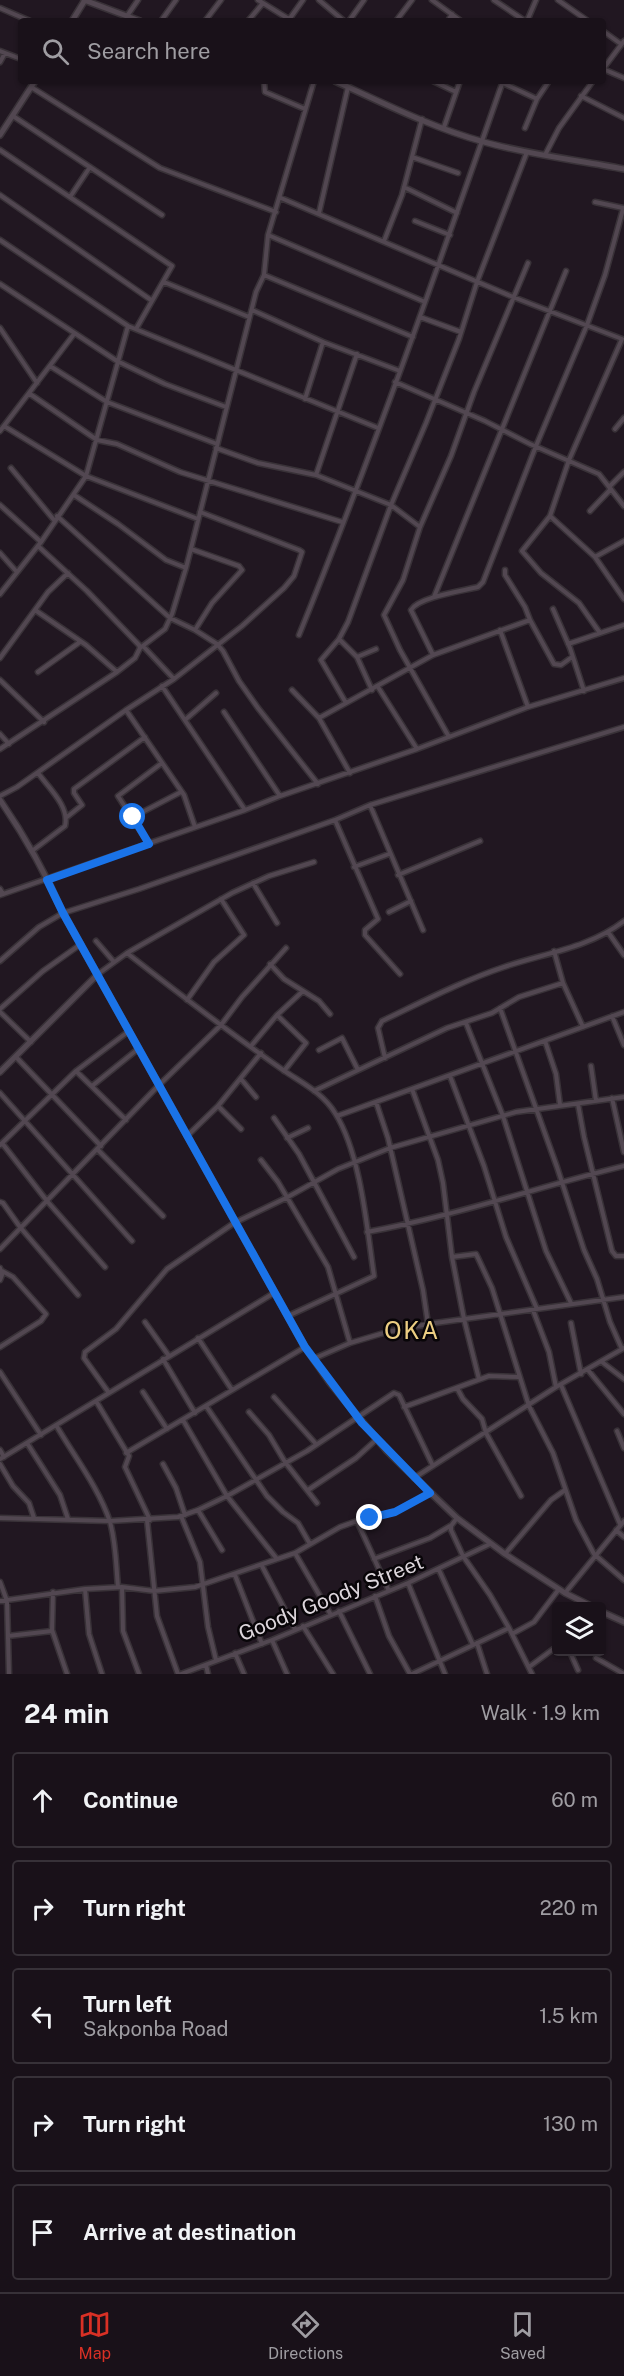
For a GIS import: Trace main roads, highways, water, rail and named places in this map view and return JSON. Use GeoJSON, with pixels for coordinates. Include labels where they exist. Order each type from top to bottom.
{"type":"FeatureCollection","features":[{"type":"Feature","properties":{"kind":"main road"},"geometry":{"type":"LineString","coordinates":[[74,18],[87,1],[132,18]]}},
{"type":"Feature","properties":{"kind":"main road"},"geometry":{"type":"LineString","coordinates":[[0,135],[33,84]]}},
{"type":"Feature","properties":{"kind":"main road"},"geometry":{"type":"LineString","coordinates":[[342,84],[422,119],[483,142],[624,169]]}},
{"type":"Feature","properties":{"kind":"main road"},"geometry":{"type":"LineString","coordinates":[[0,798],[234,1223],[313,1359],[377,1439],[457,1518],[490,1544],[565,1593],[583,1602]]}},
{"type":"Feature","properties":{"kind":"main road"},"geometry":{"type":"LineString","coordinates":[[2,1068],[32,1042],[98,974]]}},
{"type":"Feature","properties":{"kind":"main road"},"geometry":{"type":"LineString","coordinates":[[606,1613],[624,1622]]}},
{"type":"Feature","properties":{"kind":"district","name":"OKA"},"geometry":{"type":"Point","coordinates":[412,1331]}}]}
